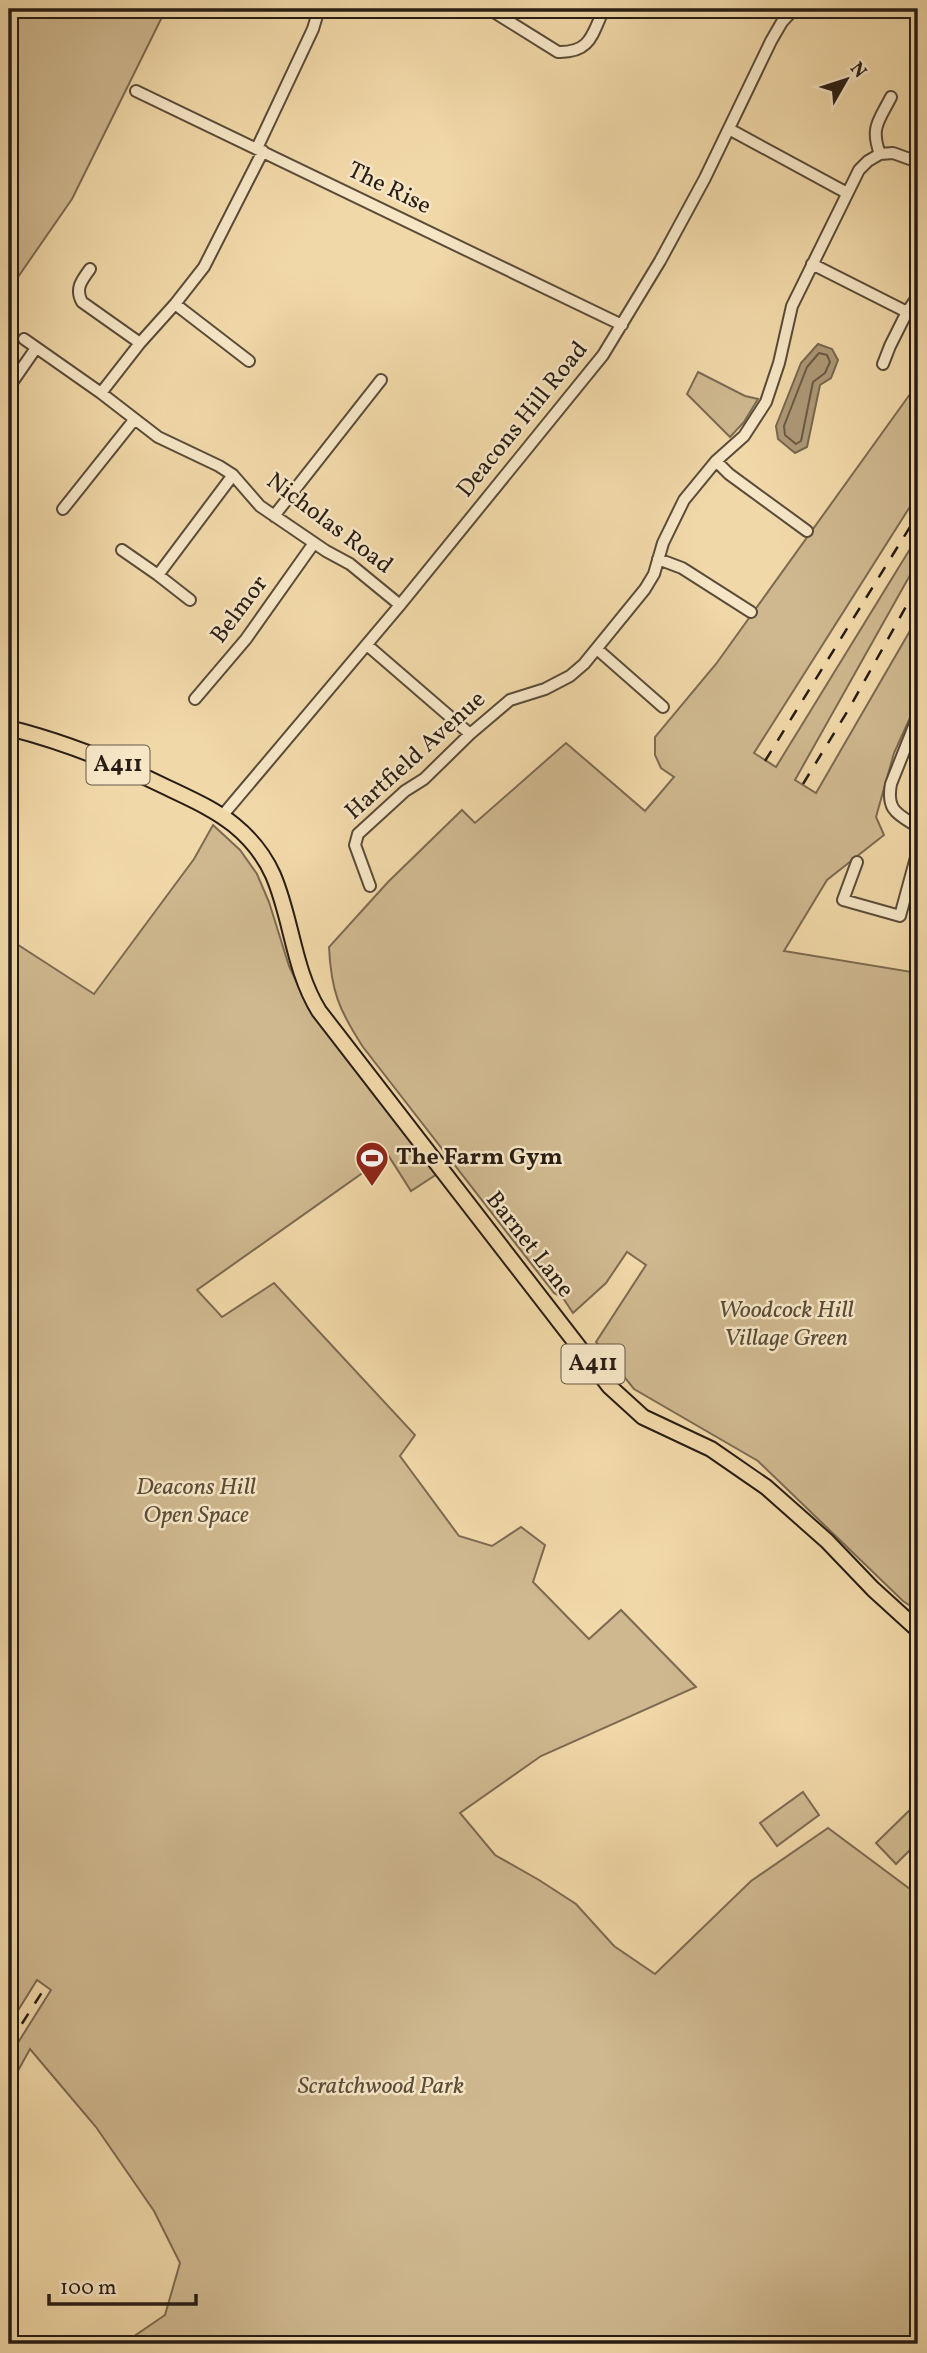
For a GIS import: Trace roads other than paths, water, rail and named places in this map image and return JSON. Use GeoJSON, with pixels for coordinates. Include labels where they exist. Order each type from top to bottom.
{"type":"FeatureCollection","features":[{"type":"Feature","properties":{"kind":"main road","name":"Barnet Lane"},"geometry":{"type":"LineString","coordinates":[[9,728],[78,748],[138,773],[222,816],[249,839],[272,874],[302,976],[319,1011],[609,1386],[643,1417],[711,1448],[766,1487],[827,1541],[873,1589],[918,1630]]}},
{"type":"Feature","properties":{"kind":"street"},"geometry":{"type":"LineString","coordinates":[[101,393],[175,304],[212,254],[313,29],[319,9]]}},
{"type":"Feature","properties":{"kind":"street"},"geometry":{"type":"LineString","coordinates":[[489,9],[558,52],[582,49],[604,9]]}},
{"type":"Feature","properties":{"kind":"street","name":"Deacons Hill Road"},"geometry":{"type":"LineString","coordinates":[[222,816],[367,645],[584,380],[622,325],[660,261],[729,129],[771,41],[782,22],[794,9]]}},
{"type":"Feature","properties":{"kind":"street","name":"The Rise"},"geometry":{"type":"LineString","coordinates":[[136,91],[622,325]]}},
{"type":"Feature","properties":{"kind":"street"},"geometry":{"type":"LineString","coordinates":[[891,97],[875,129],[874,139],[880,154],[893,153],[918,162]]}},
{"type":"Feature","properties":{"kind":"street"},"geometry":{"type":"LineString","coordinates":[[729,129],[847,193]]}},
{"type":"Feature","properties":{"kind":"street","name":"Hartfield Avenue"},"geometry":{"type":"LineString","coordinates":[[370,886],[355,845],[358,834],[405,790],[424,779],[510,700],[545,689],[570,676],[597,649],[645,589],[654,574],[668,532],[684,500],[716,461],[744,436],[766,402],[779,363],[792,306],[859,170],[880,154]]}},
{"type":"Feature","properties":{"kind":"street"},"geometry":{"type":"LineString","coordinates":[[812,264],[907,312]]}},
{"type":"Feature","properties":{"kind":"street"},"geometry":{"type":"LineString","coordinates":[[90,269],[79,286],[78,294],[82,302],[140,343]]}},
{"type":"Feature","properties":{"kind":"street"},"geometry":{"type":"LineString","coordinates":[[883,364],[890,345],[918,296]]}},
{"type":"Feature","properties":{"kind":"street"},"geometry":{"type":"LineString","coordinates":[[175,304],[249,361]]}},
{"type":"Feature","properties":{"kind":"street","name":"Nicholas Road"},"geometry":{"type":"LineString","coordinates":[[24,339],[101,393],[134,420],[177,447],[233,475],[254,499],[274,516],[350,564],[400,605]]}},
{"type":"Feature","properties":{"kind":"street"},"geometry":{"type":"LineString","coordinates":[[9,387],[36,348]]}},
{"type":"Feature","properties":{"kind":"street"},"geometry":{"type":"LineString","coordinates":[[274,516],[381,380]]}},
{"type":"Feature","properties":{"kind":"street"},"geometry":{"type":"LineString","coordinates":[[63,509],[134,420]]}},
{"type":"Feature","properties":{"kind":"street"},"geometry":{"type":"LineString","coordinates":[[716,461],[729,474],[807,531]]}},
{"type":"Feature","properties":{"kind":"street"},"geometry":{"type":"LineString","coordinates":[[158,575],[233,475]]}},
{"type":"Feature","properties":{"kind":"street","name":"Belmor"},"geometry":{"type":"LineString","coordinates":[[195,699],[246,639],[314,543]]}},
{"type":"Feature","properties":{"kind":"street"},"geometry":{"type":"LineString","coordinates":[[122,550],[190,600]]}},
{"type":"Feature","properties":{"kind":"street"},"geometry":{"type":"LineString","coordinates":[[659,559],[682,568],[751,612]]}},
{"type":"Feature","properties":{"kind":"street"},"geometry":{"type":"LineString","coordinates":[[367,645],[470,734]]}},
{"type":"Feature","properties":{"kind":"street"},"geometry":{"type":"LineString","coordinates":[[597,649],[663,706]]}},
{"type":"Feature","properties":{"kind":"street"},"geometry":{"type":"LineString","coordinates":[[918,716],[889,795],[894,811],[918,827]]}},
{"type":"Feature","properties":{"kind":"street"},"geometry":{"type":"LineString","coordinates":[[857,862],[843,900],[900,916],[918,850]]}},
{"type":"Feature","properties":{"kind":"water"},"geometry":{"type":"Polygon","coordinates":[[[818,344],[832,349],[838,360],[831,378],[820,385],[807,447],[795,453],[778,439],[776,426],[801,363],[818,344]]]}},
{"type":"Feature","properties":{"kind":"railway"},"geometry":{"type":"LineString","coordinates":[[765,761],[918,514]]}},
{"type":"Feature","properties":{"kind":"railway"},"geometry":{"type":"LineString","coordinates":[[803,784],[850,707],[918,585]]}},
{"type":"Feature","properties":{"kind":"railway"},"geometry":{"type":"LineString","coordinates":[[9,2044],[46,1986]]}},
{"type":"Feature","properties":{"kind":"place","name":"The Farm Gym"},"geometry":{"type":"Point","coordinates":[372,1188]}},
{"type":"Feature","properties":{"kind":"park label","name":"Woodcock Hill Village Green"},"geometry":{"type":"Point","coordinates":[786,1325]}},
{"type":"Feature","properties":{"kind":"park label","name":"Deacons Hill Open Space"},"geometry":{"type":"Point","coordinates":[196,1502]}},
{"type":"Feature","properties":{"kind":"park label","name":"Scratchwood Park"},"geometry":{"type":"Point","coordinates":[381,2087]}}]}
